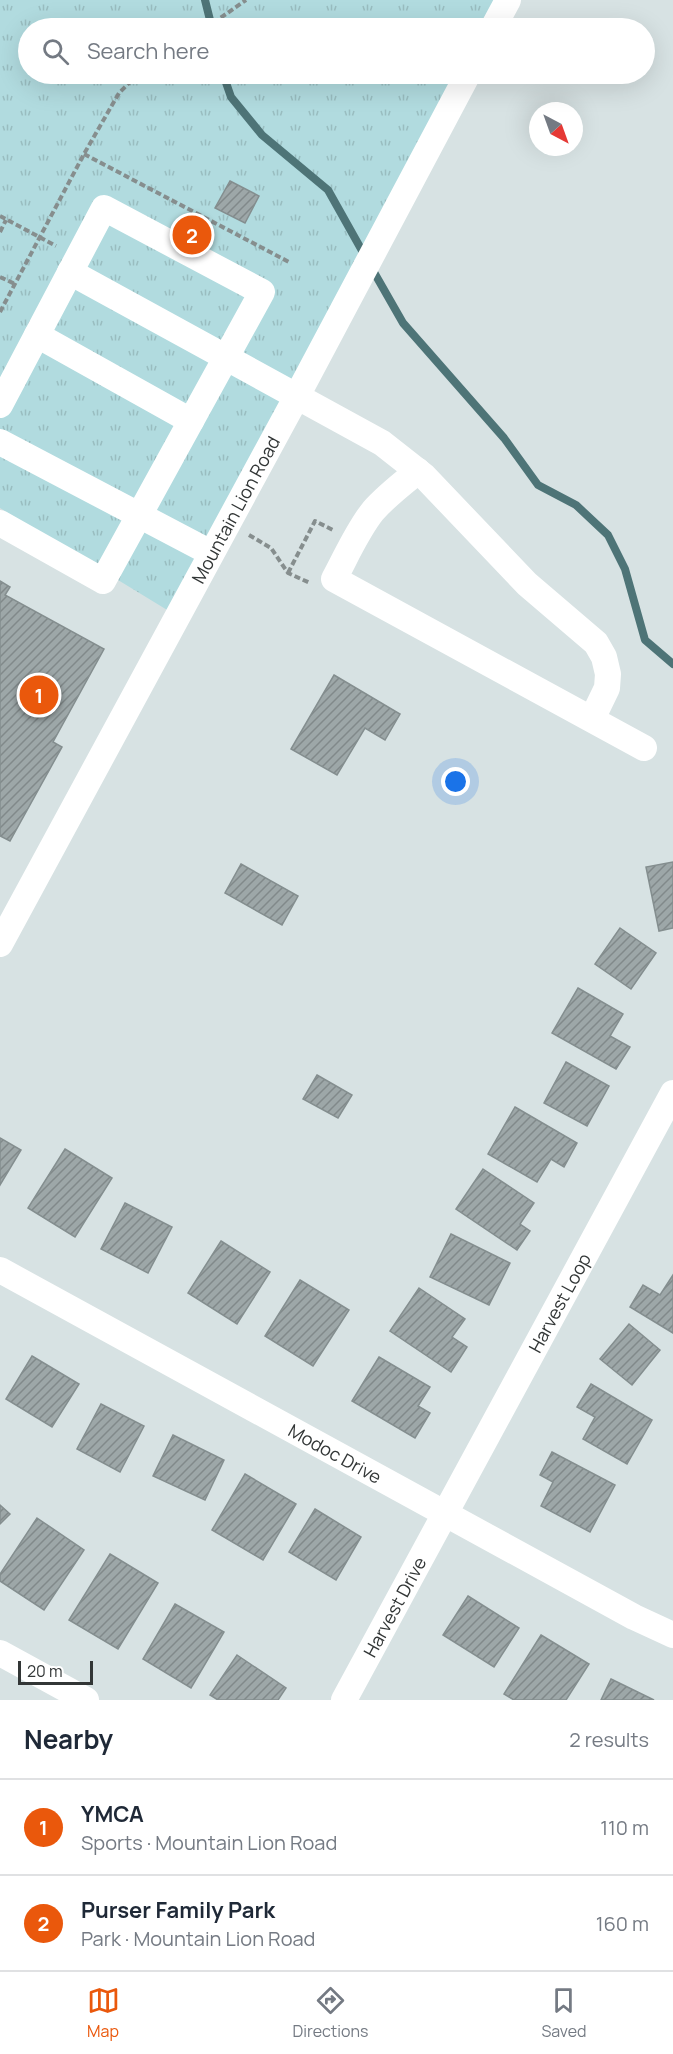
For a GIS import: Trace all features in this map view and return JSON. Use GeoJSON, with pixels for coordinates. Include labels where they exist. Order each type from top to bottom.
{"type":"FeatureCollection","features":[{"type":"Feature","properties":{"kind":"street"},"geometry":{"type":"LineString","coordinates":[[498,18],[508,0]]}},
{"type":"Feature","properties":{"kind":"street","name":"Mountain Lion Road"},"geometry":{"type":"LineString","coordinates":[[0,944],[297,396],[463,84]]}},
{"type":"Feature","properties":{"kind":"street"},"geometry":{"type":"LineString","coordinates":[[0,405],[104,208],[262,292],[103,580],[0,523]]}},
{"type":"Feature","properties":{"kind":"street"},"geometry":{"type":"LineString","coordinates":[[74,265],[226,358],[382,444],[418,471],[527,584],[596,643],[604,657],[608,674],[607,688],[592,719]]}},
{"type":"Feature","properties":{"kind":"street"},"geometry":{"type":"LineString","coordinates":[[37,335],[191,421]]}},
{"type":"Feature","properties":{"kind":"street"},"geometry":{"type":"LineString","coordinates":[[0,442],[211,553]]}},
{"type":"Feature","properties":{"kind":"street"},"geometry":{"type":"LineString","coordinates":[[418,471],[373,511],[334,579],[644,748]]}},
{"type":"Feature","properties":{"kind":"street","name":"Harvest Loop"},"geometry":{"type":"LineString","coordinates":[[446,1514],[673,1093]]}},
{"type":"Feature","properties":{"kind":"street","name":"Modoc Drive"},"geometry":{"type":"LineString","coordinates":[[0,1270],[634,1617],[673,1635]]}},
{"type":"Feature","properties":{"kind":"street","name":"Harvest Drive"},"geometry":{"type":"LineString","coordinates":[[344,1700],[446,1514]]}},
{"type":"Feature","properties":{"kind":"street"},"geometry":{"type":"LineString","coordinates":[[0,1653],[86,1700]]}},
{"type":"Feature","properties":{"kind":"path"},"geometry":{"type":"LineString","coordinates":[[222,18],[246,0]]}},
{"type":"Feature","properties":{"kind":"path"},"geometry":{"type":"LineString","coordinates":[[0,312],[84,154],[119,93],[128,84]]}},
{"type":"Feature","properties":{"kind":"path"},"geometry":{"type":"LineString","coordinates":[[84,154],[289,262]]}},
{"type":"Feature","properties":{"kind":"path"},"geometry":{"type":"LineString","coordinates":[[0,216],[40,237],[74,265]]}},
{"type":"Feature","properties":{"kind":"path"},"geometry":{"type":"LineString","coordinates":[[0,232],[6,219]]}},
{"type":"Feature","properties":{"kind":"path"},"geometry":{"type":"LineString","coordinates":[[0,277],[15,284]]}},
{"type":"Feature","properties":{"kind":"path"},"geometry":{"type":"LineString","coordinates":[[288,573],[315,521],[354,542]]}},
{"type":"Feature","properties":{"kind":"path"},"geometry":{"type":"LineString","coordinates":[[228,523],[272,548],[288,573],[327,592],[334,579]]}},
{"type":"Feature","properties":{"kind":"green space"},"geometry":{"type":"Polygon","coordinates":[[[0,0],[513,0],[503,18],[18,18],[18,84],[468,84],[177,616],[0,508],[0,0]]]}},
{"type":"Feature","properties":{"kind":"building"},"geometry":{"type":"Polygon","coordinates":[[[230,181],[259,196],[245,223],[215,208],[230,181]]]}},
{"type":"Feature","properties":{"kind":"building"},"geometry":{"type":"Polygon","coordinates":[[[0,581],[10,587],[5,595],[104,649],[53,742],[62,747],[10,841],[0,836],[0,581]]]}},
{"type":"Feature","properties":{"kind":"building"},"geometry":{"type":"Polygon","coordinates":[[[334,675],[400,714],[385,740],[365,728],[337,775],[291,749],[334,675]]]}},
{"type":"Feature","properties":{"kind":"building"},"geometry":{"type":"Polygon","coordinates":[[[673,862],[673,928],[659,931],[646,867],[673,862]]]}},
{"type":"Feature","properties":{"kind":"building"},"geometry":{"type":"Polygon","coordinates":[[[241,864],[298,896],[282,925],[225,893],[241,864]]]}},
{"type":"Feature","properties":{"kind":"building"},"geometry":{"type":"Polygon","coordinates":[[[620,928],[656,953],[631,989],[595,964],[620,928]]]}},
{"type":"Feature","properties":{"kind":"building"},"geometry":{"type":"Polygon","coordinates":[[[578,988],[623,1014],[610,1036],[630,1047],[616,1069],[552,1033],[578,988]]]}},
{"type":"Feature","properties":{"kind":"building"},"geometry":{"type":"Polygon","coordinates":[[[566,1062],[609,1086],[587,1126],[544,1103],[566,1062]]]}},
{"type":"Feature","properties":{"kind":"building"},"geometry":{"type":"Polygon","coordinates":[[[317,1075],[352,1095],[338,1118],[303,1099],[317,1075]]]}},
{"type":"Feature","properties":{"kind":"building"},"geometry":{"type":"Polygon","coordinates":[[[515,1107],[577,1143],[564,1167],[551,1159],[537,1182],[488,1154],[515,1107]]]}},
{"type":"Feature","properties":{"kind":"building"},"geometry":{"type":"Polygon","coordinates":[[[0,1138],[21,1150],[0,1185],[0,1138]]]}},
{"type":"Feature","properties":{"kind":"building"},"geometry":{"type":"Polygon","coordinates":[[[65,1149],[112,1178],[75,1237],[28,1208],[65,1149]]]}},
{"type":"Feature","properties":{"kind":"building"},"geometry":{"type":"Polygon","coordinates":[[[483,1169],[534,1203],[520,1224],[530,1231],[517,1250],[456,1209],[483,1169]]]}},
{"type":"Feature","properties":{"kind":"building"},"geometry":{"type":"Polygon","coordinates":[[[125,1203],[172,1227],[148,1273],[101,1249],[125,1203]]]}},
{"type":"Feature","properties":{"kind":"building"},"geometry":{"type":"Polygon","coordinates":[[[451,1234],[510,1263],[489,1305],[430,1277],[451,1234]]]}},
{"type":"Feature","properties":{"kind":"building"},"geometry":{"type":"Polygon","coordinates":[[[221,1241],[270,1272],[237,1324],[188,1293],[221,1241]]]}},
{"type":"Feature","properties":{"kind":"building"},"geometry":{"type":"Polygon","coordinates":[[[673,1275],[673,1333],[630,1307],[643,1285],[660,1295],[673,1275]]]}},
{"type":"Feature","properties":{"kind":"building"},"geometry":{"type":"Polygon","coordinates":[[[300,1280],[349,1310],[313,1366],[265,1336],[300,1280]]]}},
{"type":"Feature","properties":{"kind":"building"},"geometry":{"type":"Polygon","coordinates":[[[419,1288],[465,1319],[452,1337],[467,1347],[451,1372],[390,1331],[419,1288]]]}},
{"type":"Feature","properties":{"kind":"building"},"geometry":{"type":"Polygon","coordinates":[[[629,1324],[660,1350],[632,1385],[600,1359],[629,1324]]]}},
{"type":"Feature","properties":{"kind":"building"},"geometry":{"type":"Polygon","coordinates":[[[32,1356],[79,1384],[52,1427],[6,1399],[32,1356]]]}},
{"type":"Feature","properties":{"kind":"building"},"geometry":{"type":"Polygon","coordinates":[[[379,1357],[430,1387],[418,1406],[430,1413],[415,1438],[352,1401],[379,1357]]]}},
{"type":"Feature","properties":{"kind":"building"},"geometry":{"type":"Polygon","coordinates":[[[591,1384],[652,1420],[627,1464],[583,1439],[595,1417],[577,1407],[591,1384]]]}},
{"type":"Feature","properties":{"kind":"building"},"geometry":{"type":"Polygon","coordinates":[[[101,1404],[144,1426],[120,1472],[77,1449],[101,1404]]]}},
{"type":"Feature","properties":{"kind":"building"},"geometry":{"type":"Polygon","coordinates":[[[173,1435],[224,1460],[205,1500],[153,1476],[173,1435]]]}},
{"type":"Feature","properties":{"kind":"building"},"geometry":{"type":"Polygon","coordinates":[[[552,1452],[615,1485],[590,1532],[541,1506],[553,1482],[540,1475],[552,1452]]]}},
{"type":"Feature","properties":{"kind":"building"},"geometry":{"type":"Polygon","coordinates":[[[245,1474],[296,1504],[263,1560],[212,1530],[245,1474]]]}},
{"type":"Feature","properties":{"kind":"building"},"geometry":{"type":"Polygon","coordinates":[[[0,1505],[10,1514],[0,1524],[0,1505]]]}},
{"type":"Feature","properties":{"kind":"building"},"geometry":{"type":"Polygon","coordinates":[[[315,1509],[361,1537],[336,1580],[289,1552],[315,1509]]]}},
{"type":"Feature","properties":{"kind":"building"},"geometry":{"type":"Polygon","coordinates":[[[37,1518],[84,1550],[44,1610],[0,1581],[0,1574],[37,1518]]]}},
{"type":"Feature","properties":{"kind":"building"},"geometry":{"type":"Polygon","coordinates":[[[110,1554],[158,1583],[118,1649],[69,1620],[110,1554]]]}},
{"type":"Feature","properties":{"kind":"building"},"geometry":{"type":"Polygon","coordinates":[[[468,1596],[519,1628],[494,1667],[443,1635],[468,1596]]]}},
{"type":"Feature","properties":{"kind":"building"},"geometry":{"type":"Polygon","coordinates":[[[175,1604],[224,1632],[191,1688],[143,1659],[175,1604]]]}},
{"type":"Feature","properties":{"kind":"building"},"geometry":{"type":"Polygon","coordinates":[[[541,1635],[589,1664],[566,1700],[514,1700],[504,1694],[541,1635]]]}},
{"type":"Feature","properties":{"kind":"building"},"geometry":{"type":"Polygon","coordinates":[[[237,1655],[286,1688],[278,1700],[218,1700],[210,1695],[237,1655]]]}},
{"type":"Feature","properties":{"kind":"building"},"geometry":{"type":"Polygon","coordinates":[[[611,1679],[654,1700],[601,1700],[611,1679]]]}},
{"type":"Feature","properties":{"kind":"waterway"},"geometry":{"type":"LineString","coordinates":[[205,0],[210,18]]}},
{"type":"Feature","properties":{"kind":"waterway"},"geometry":{"type":"LineString","coordinates":[[226,84],[231,97],[262,135],[328,190],[365,256]]}},
{"type":"Feature","properties":{"kind":"waterway"},"geometry":{"type":"LineString","coordinates":[[371,267],[403,323],[504,438],[538,485],[576,505],[608,535],[625,569],[645,640],[673,664]]}},
{"type":"Feature","properties":{"kind":"place","name":"Purser Family Park"},"geometry":{"type":"Point","coordinates":[192,235]}},
{"type":"Feature","properties":{"kind":"place","name":"YMCA"},"geometry":{"type":"Point","coordinates":[39,695]}}]}
